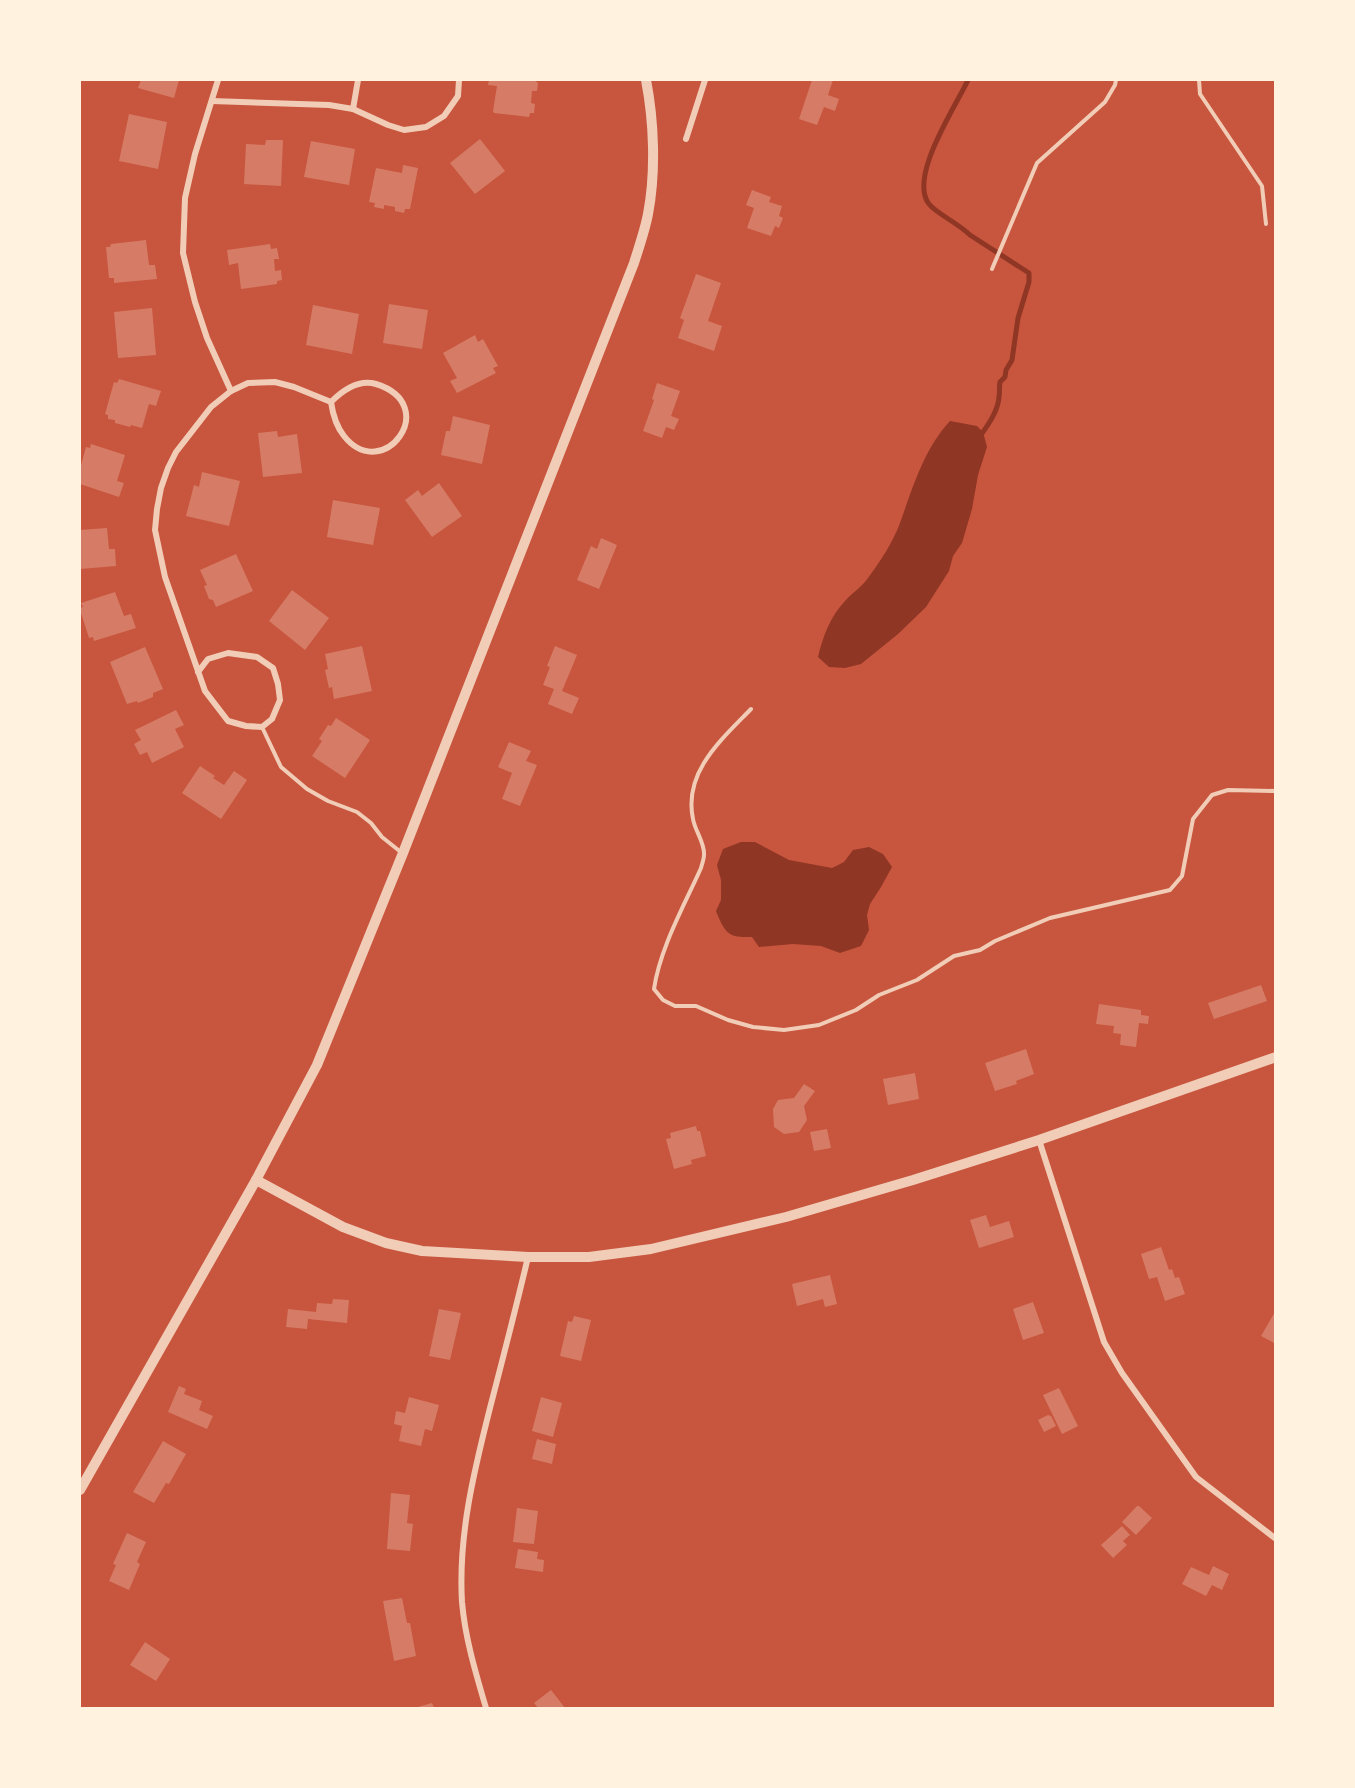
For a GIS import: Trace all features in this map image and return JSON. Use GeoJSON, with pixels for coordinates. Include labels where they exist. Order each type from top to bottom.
{"type":"FeatureCollection","features":[{"type":"Feature","properties":{"kind":"street"},"geometry":{"type":"LineString","coordinates":[[218,80],[195,154],[185,198],[183,253],[207,338],[231,392]]}},
{"type":"Feature","properties":{"kind":"street"},"geometry":{"type":"LineString","coordinates":[[352,109],[358,80]]}},
{"type":"Feature","properties":{"kind":"street"},"geometry":{"type":"LineString","coordinates":[[212,101],[329,105],[352,109],[404,130],[426,128],[444,116],[458,96],[459,80]]}},
{"type":"Feature","properties":{"kind":"street"},"geometry":{"type":"LineString","coordinates":[[80,1490],[256,1180],[317,1065],[403,853],[634,263],[648,213],[653,161],[651,107],[646,80]]}},
{"type":"Feature","properties":{"kind":"street"},"geometry":{"type":"LineString","coordinates":[[686,139],[705,80]]}},
{"type":"Feature","properties":{"kind":"street"},"geometry":{"type":"LineString","coordinates":[[198,672],[208,659],[228,653],[257,657],[273,668],[278,684],[280,700],[272,719],[262,726],[246,726],[228,721],[205,691],[198,672],[165,577],[155,530],[156,509],[161,488],[176,452],[211,407],[248,383],[275,382],[332,402]]}},
{"type":"Feature","properties":{"kind":"street"},"geometry":{"type":"LineString","coordinates":[[365,382],[378,385],[395,394],[403,402],[407,417],[404,433],[393,444],[379,451],[364,452],[351,444],[340,432],[333,417],[332,402],[347,389],[365,382]]}},
{"type":"Feature","properties":{"kind":"street"},"geometry":{"type":"LineString","coordinates":[[256,1180],[343,1227],[386,1243],[422,1251],[528,1257],[589,1257],[663,1246],[786,1217],[1039,1140],[1275,1058]]}},
{"type":"Feature","properties":{"kind":"street"},"geometry":{"type":"LineString","coordinates":[[1039,1140],[1104,1342],[1122,1373],[1196,1477],[1275,1539]]}},
{"type":"Feature","properties":{"kind":"street"},"geometry":{"type":"LineString","coordinates":[[486,1708],[462,1601],[467,1511],[482,1440],[528,1257]]}},
{"type":"Feature","properties":{"kind":"lane"},"geometry":{"type":"LineString","coordinates":[[992,269],[1037,164],[1105,102],[1116,80]]}},
{"type":"Feature","properties":{"kind":"lane"},"geometry":{"type":"LineString","coordinates":[[1199,80],[1200,94],[1262,186],[1266,224]]}},
{"type":"Feature","properties":{"kind":"lane"},"geometry":{"type":"LineString","coordinates":[[751,709],[722,740],[698,771],[692,798],[693,819],[705,853],[701,868],[663,954],[654,989],[663,1000],[675,1006],[696,1006],[728,1020],[753,1027],[784,1030],[819,1025],[856,1010],[879,995],[917,980],[954,956],[980,950],[995,941],[1050,918],[1170,890],[1182,876],[1193,819],[1212,795],[1228,790],[1275,791]]}},
{"type":"Feature","properties":{"kind":"lane"},"geometry":{"type":"LineString","coordinates":[[262,726],[281,767],[307,789],[328,801],[357,812],[371,823],[382,837],[403,853]]}},
{"type":"Feature","properties":{"kind":"shaded area"},"geometry":{"type":"Polygon","coordinates":[[[950,421],[977,426],[983,432],[987,447],[962,543],[953,556],[949,571],[926,607],[898,634],[861,664],[845,668],[829,667],[818,657],[828,627],[840,607],[866,581],[886,552],[926,456],[950,421]]]}},
{"type":"Feature","properties":{"kind":"shaded area"},"geometry":{"type":"Polygon","coordinates":[[[741,842],[755,842],[789,860],[832,868],[844,862],[853,850],[869,847],[883,854],[892,867],[870,904],[867,915],[869,930],[861,946],[840,953],[821,946],[793,944],[759,947],[752,937],[728,933],[716,911],[721,900],[721,880],[717,865],[723,849],[741,842]]]}},
{"type":"Feature","properties":{"kind":"building"},"geometry":{"type":"Polygon","coordinates":[[[141,80],[179,80],[174,98],[138,88],[141,80]]]}},
{"type":"Feature","properties":{"kind":"building"},"geometry":{"type":"Polygon","coordinates":[[[489,80],[534,80],[538,83],[537,91],[532,91],[531,103],[535,104],[534,113],[530,113],[529,117],[494,113],[497,86],[488,85],[489,80]]]}},
{"type":"Feature","properties":{"kind":"building"},"geometry":{"type":"Polygon","coordinates":[[[812,80],[833,80],[828,95],[839,99],[835,111],[824,107],[817,125],[799,119],[812,80]]]}},
{"type":"Feature","properties":{"kind":"building"},"geometry":{"type":"Polygon","coordinates":[[[129,114],[167,122],[158,169],[119,161],[129,114]]]}},
{"type":"Feature","properties":{"kind":"building"},"geometry":{"type":"Polygon","coordinates":[[[480,139],[505,171],[475,194],[450,163],[480,139]]]}},
{"type":"Feature","properties":{"kind":"building"},"geometry":{"type":"Polygon","coordinates":[[[266,140],[283,140],[281,186],[244,184],[246,144],[265,145],[266,140]]]}},
{"type":"Feature","properties":{"kind":"building"},"geometry":{"type":"Polygon","coordinates":[[[311,141],[355,149],[349,185],[304,177],[311,141]]]}},
{"type":"Feature","properties":{"kind":"building"},"geometry":{"type":"Polygon","coordinates":[[[403,165],[418,168],[410,209],[405,209],[404,213],[395,211],[395,207],[384,205],[384,209],[374,207],[375,203],[369,202],[376,168],[402,173],[403,165]]]}},
{"type":"Feature","properties":{"kind":"building"},"geometry":{"type":"Polygon","coordinates":[[[752,190],[771,197],[769,202],[782,206],[779,216],[783,218],[779,228],[775,226],[771,236],[747,228],[754,208],[746,205],[752,190]]]}},
{"type":"Feature","properties":{"kind":"building"},"geometry":{"type":"Polygon","coordinates":[[[146,240],[149,265],[155,265],[157,279],[114,283],[114,278],[109,278],[106,247],[110,247],[111,244],[146,240]]]}},
{"type":"Feature","properties":{"kind":"building"},"geometry":{"type":"Polygon","coordinates":[[[270,244],[271,249],[277,248],[279,259],[274,259],[275,271],[281,270],[282,280],[277,281],[277,284],[241,289],[238,263],[229,265],[227,250],[270,244]]]}},
{"type":"Feature","properties":{"kind":"building"},"geometry":{"type":"Polygon","coordinates":[[[696,274],[721,283],[708,321],[722,326],[714,351],[678,338],[684,320],[680,318],[696,274]]]}},
{"type":"Feature","properties":{"kind":"building"},"geometry":{"type":"Polygon","coordinates":[[[389,304],[428,310],[422,349],[383,343],[389,304]]]}},
{"type":"Feature","properties":{"kind":"building"},"geometry":{"type":"Polygon","coordinates":[[[313,305],[359,314],[352,354],[306,345],[313,305]]]}},
{"type":"Feature","properties":{"kind":"building"},"geometry":{"type":"Polygon","coordinates":[[[152,308],[156,355],[118,358],[114,312],[152,308]]]}},
{"type":"Feature","properties":{"kind":"building"},"geometry":{"type":"Polygon","coordinates":[[[475,335],[478,342],[483,339],[498,366],[493,368],[496,373],[457,393],[450,381],[457,378],[443,353],[475,335]]]}},
{"type":"Feature","properties":{"kind":"building"},"geometry":{"type":"Polygon","coordinates":[[[119,379],[161,391],[156,406],[149,404],[142,428],[115,423],[115,420],[108,419],[108,415],[105,414],[114,382],[117,383],[119,379]]]}},
{"type":"Feature","properties":{"kind":"building"},"geometry":{"type":"Polygon","coordinates":[[[657,383],[680,391],[671,416],[679,419],[674,430],[666,427],[662,438],[643,431],[654,400],[652,399],[657,383]]]}},
{"type":"Feature","properties":{"kind":"building"},"geometry":{"type":"Polygon","coordinates":[[[453,416],[490,425],[482,464],[441,455],[446,431],[450,431],[453,416]]]}},
{"type":"Feature","properties":{"kind":"building"},"geometry":{"type":"Polygon","coordinates":[[[277,431],[278,437],[297,434],[302,473],[263,477],[258,433],[277,431]]]}},
{"type":"Feature","properties":{"kind":"building"},"geometry":{"type":"Polygon","coordinates":[[[91,444],[125,455],[117,481],[124,483],[119,497],[80,484],[80,469],[86,447],[90,448],[91,444]]]}},
{"type":"Feature","properties":{"kind":"building"},"geometry":{"type":"Polygon","coordinates":[[[202,472],[240,481],[229,526],[186,516],[194,485],[199,487],[202,472]]]}},
{"type":"Feature","properties":{"kind":"building"},"geometry":{"type":"Polygon","coordinates":[[[439,483],[462,516],[432,537],[405,500],[418,490],[422,496],[439,483]]]}},
{"type":"Feature","properties":{"kind":"building"},"geometry":{"type":"Polygon","coordinates":[[[333,500],[380,508],[373,545],[327,537],[333,500]]]}},
{"type":"Feature","properties":{"kind":"building"},"geometry":{"type":"Polygon","coordinates":[[[107,528],[109,549],[115,549],[116,566],[80,569],[80,530],[107,528]]]}},
{"type":"Feature","properties":{"kind":"building"},"geometry":{"type":"Polygon","coordinates":[[[601,538],[617,545],[599,589],[577,580],[591,546],[597,549],[601,538]]]}},
{"type":"Feature","properties":{"kind":"building"},"geometry":{"type":"Polygon","coordinates":[[[236,554],[253,591],[216,607],[213,600],[209,599],[204,586],[207,585],[200,570],[236,554]]]}},
{"type":"Feature","properties":{"kind":"building"},"geometry":{"type":"Polygon","coordinates":[[[292,590],[329,618],[305,650],[269,621],[292,590]]]}},
{"type":"Feature","properties":{"kind":"building"},"geometry":{"type":"Polygon","coordinates":[[[115,592],[124,616],[131,614],[136,628],[94,641],[93,637],[89,638],[80,610],[83,607],[81,603],[115,592]]]}},
{"type":"Feature","properties":{"kind":"building"},"geometry":{"type":"Polygon","coordinates":[[[362,646],[372,691],[334,699],[325,670],[328,669],[325,654],[362,646]]]}},
{"type":"Feature","properties":{"kind":"building"},"geometry":{"type":"Polygon","coordinates":[[[555,646],[577,655],[562,691],[579,698],[572,714],[548,704],[554,689],[543,685],[555,646]]]}},
{"type":"Feature","properties":{"kind":"building"},"geometry":{"type":"Polygon","coordinates":[[[145,647],[163,689],[153,693],[153,697],[138,703],[137,701],[127,704],[110,662],[145,647]]]}},
{"type":"Feature","properties":{"kind":"building"},"geometry":{"type":"Polygon","coordinates":[[[176,710],[184,725],[175,729],[184,747],[152,763],[147,752],[140,755],[134,744],[141,740],[135,730],[176,710]]]}},
{"type":"Feature","properties":{"kind":"building"},"geometry":{"type":"Polygon","coordinates":[[[336,718],[370,740],[345,778],[312,756],[322,741],[319,739],[328,725],[331,726],[336,718]]]}},
{"type":"Feature","properties":{"kind":"building"},"geometry":{"type":"Polygon","coordinates":[[[509,742],[531,751],[526,761],[537,765],[520,806],[502,799],[512,773],[498,767],[509,742]]]}},
{"type":"Feature","properties":{"kind":"building"},"geometry":{"type":"Polygon","coordinates":[[[200,766],[224,785],[234,771],[247,780],[221,819],[182,793],[200,766]]]}},
{"type":"Feature","properties":{"kind":"building"},"geometry":{"type":"Polygon","coordinates":[[[1261,985],[1267,1001],[1214,1019],[1208,1003],[1261,985]]]}},
{"type":"Feature","properties":{"kind":"building"},"geometry":{"type":"Polygon","coordinates":[[[1099,1004],[1141,1010],[1141,1015],[1149,1016],[1148,1024],[1139,1023],[1136,1047],[1120,1045],[1121,1034],[1113,1033],[1114,1026],[1096,1024],[1099,1004]]]}},
{"type":"Feature","properties":{"kind":"building"},"geometry":{"type":"Polygon","coordinates":[[[1026,1049],[1034,1074],[1016,1081],[1017,1084],[995,1091],[985,1063],[1026,1049]]]}},
{"type":"Feature","properties":{"kind":"building"},"geometry":{"type":"Polygon","coordinates":[[[915,1073],[919,1099],[888,1105],[883,1079],[915,1073]]]}},
{"type":"Feature","properties":{"kind":"building"},"geometry":{"type":"Polygon","coordinates":[[[804,1084],[815,1091],[804,1106],[807,1120],[799,1132],[784,1134],[774,1127],[773,1109],[778,1100],[794,1098],[804,1084]]]}},
{"type":"Feature","properties":{"kind":"building"},"geometry":{"type":"Polygon","coordinates":[[[696,1126],[697,1131],[700,1131],[706,1156],[691,1160],[692,1164],[674,1169],[666,1139],[671,1138],[670,1133],[696,1126]]]}},
{"type":"Feature","properties":{"kind":"building"},"geometry":{"type":"Polygon","coordinates":[[[827,1129],[831,1148],[814,1151],[810,1132],[827,1129]]]}},
{"type":"Feature","properties":{"kind":"building"},"geometry":{"type":"Polygon","coordinates":[[[986,1215],[990,1227],[1009,1221],[1014,1237],[979,1248],[970,1220],[986,1215]]]}},
{"type":"Feature","properties":{"kind":"building"},"geometry":{"type":"Polygon","coordinates":[[[1161,1247],[1169,1270],[1172,1269],[1175,1278],[1179,1277],[1185,1294],[1165,1301],[1157,1277],[1149,1279],[1141,1254],[1161,1247]]]}},
{"type":"Feature","properties":{"kind":"building"},"geometry":{"type":"Polygon","coordinates":[[[830,1275],[837,1304],[825,1307],[823,1299],[797,1306],[792,1284],[830,1275]]]}},
{"type":"Feature","properties":{"kind":"building"},"geometry":{"type":"Polygon","coordinates":[[[333,1299],[349,1300],[347,1323],[308,1319],[307,1329],[286,1327],[288,1309],[316,1312],[317,1303],[332,1304],[333,1299]]]}},
{"type":"Feature","properties":{"kind":"building"},"geometry":{"type":"Polygon","coordinates":[[[1033,1302],[1044,1333],[1023,1340],[1013,1309],[1033,1302]]]}},
{"type":"Feature","properties":{"kind":"building"},"geometry":{"type":"Polygon","coordinates":[[[439,1309],[461,1313],[450,1360],[429,1356],[439,1309]]]}},
{"type":"Feature","properties":{"kind":"building"},"geometry":{"type":"Polygon","coordinates":[[[1276,1310],[1276,1344],[1261,1336],[1276,1310]]]}},
{"type":"Feature","properties":{"kind":"building"},"geometry":{"type":"Polygon","coordinates":[[[574,1316],[591,1320],[581,1361],[560,1356],[568,1321],[572,1322],[574,1316]]]}},
{"type":"Feature","properties":{"kind":"building"},"geometry":{"type":"Polygon","coordinates":[[[179,1386],[186,1389],[184,1394],[202,1401],[199,1410],[213,1416],[207,1429],[168,1412],[179,1386]]]}},
{"type":"Feature","properties":{"kind":"building"},"geometry":{"type":"Polygon","coordinates":[[[1059,1388],[1078,1426],[1062,1434],[1043,1395],[1059,1388]]]}},
{"type":"Feature","properties":{"kind":"building"},"geometry":{"type":"Polygon","coordinates":[[[409,1397],[439,1405],[432,1431],[425,1429],[421,1446],[399,1441],[402,1426],[394,1424],[396,1411],[405,1413],[409,1397]]]}},
{"type":"Feature","properties":{"kind":"building"},"geometry":{"type":"Polygon","coordinates":[[[541,1397],[562,1403],[553,1437],[532,1431],[541,1397]]]}},
{"type":"Feature","properties":{"kind":"building"},"geometry":{"type":"Polygon","coordinates":[[[1048,1415],[1051,1416],[1056,1426],[1044,1432],[1038,1420],[1048,1415]]]}},
{"type":"Feature","properties":{"kind":"building"},"geometry":{"type":"Polygon","coordinates":[[[537,1439],[556,1444],[552,1464],[532,1459],[537,1439]]]}},
{"type":"Feature","properties":{"kind":"building"},"geometry":{"type":"Polygon","coordinates":[[[163,1441],[186,1454],[169,1484],[166,1483],[154,1503],[133,1492],[163,1441]]]}},
{"type":"Feature","properties":{"kind":"building"},"geometry":{"type":"Polygon","coordinates":[[[391,1493],[410,1495],[407,1523],[413,1524],[410,1551],[387,1549],[391,1493]]]}},
{"type":"Feature","properties":{"kind":"building"},"geometry":{"type":"Polygon","coordinates":[[[1137,1506],[1152,1518],[1136,1535],[1122,1522],[1137,1506]]]}},
{"type":"Feature","properties":{"kind":"building"},"geometry":{"type":"Polygon","coordinates":[[[517,1508],[538,1511],[534,1544],[513,1542],[517,1508]]]}},
{"type":"Feature","properties":{"kind":"building"},"geometry":{"type":"Polygon","coordinates":[[[1122,1526],[1130,1535],[1123,1541],[1127,1545],[1113,1558],[1101,1545],[1122,1526]]]}},
{"type":"Feature","properties":{"kind":"building"},"geometry":{"type":"Polygon","coordinates":[[[127,1533],[146,1542],[137,1562],[140,1564],[129,1590],[109,1581],[116,1565],[113,1564],[127,1533]]]}},
{"type":"Feature","properties":{"kind":"building"},"geometry":{"type":"Polygon","coordinates":[[[518,1549],[538,1552],[537,1559],[544,1560],[543,1572],[515,1568],[518,1549]]]}},
{"type":"Feature","properties":{"kind":"building"},"geometry":{"type":"Polygon","coordinates":[[[1213,1566],[1229,1574],[1222,1590],[1212,1585],[1206,1596],[1182,1584],[1191,1567],[1209,1575],[1213,1566]]]}},
{"type":"Feature","properties":{"kind":"building"},"geometry":{"type":"Polygon","coordinates":[[[402,1598],[407,1623],[410,1623],[416,1656],[394,1661],[383,1601],[402,1598]]]}},
{"type":"Feature","properties":{"kind":"building"},"geometry":{"type":"Polygon","coordinates":[[[145,1642],[170,1659],[156,1681],[130,1665],[145,1642]]]}},
{"type":"Feature","properties":{"kind":"building"},"geometry":{"type":"Polygon","coordinates":[[[551,1690],[565,1708],[538,1708],[534,1703],[551,1690]]]}},
{"type":"Feature","properties":{"kind":"building"},"geometry":{"type":"Polygon","coordinates":[[[432,1703],[434,1708],[414,1708],[432,1703]]]}},
{"type":"Feature","properties":{"kind":"waterway"},"geometry":{"type":"LineString","coordinates":[[968,80],[936,142],[929,160],[924,192],[929,204],[937,211],[1029,273],[1029,282],[1018,318],[1012,360],[1005,377],[1000,382],[995,411],[983,432]]}}]}
